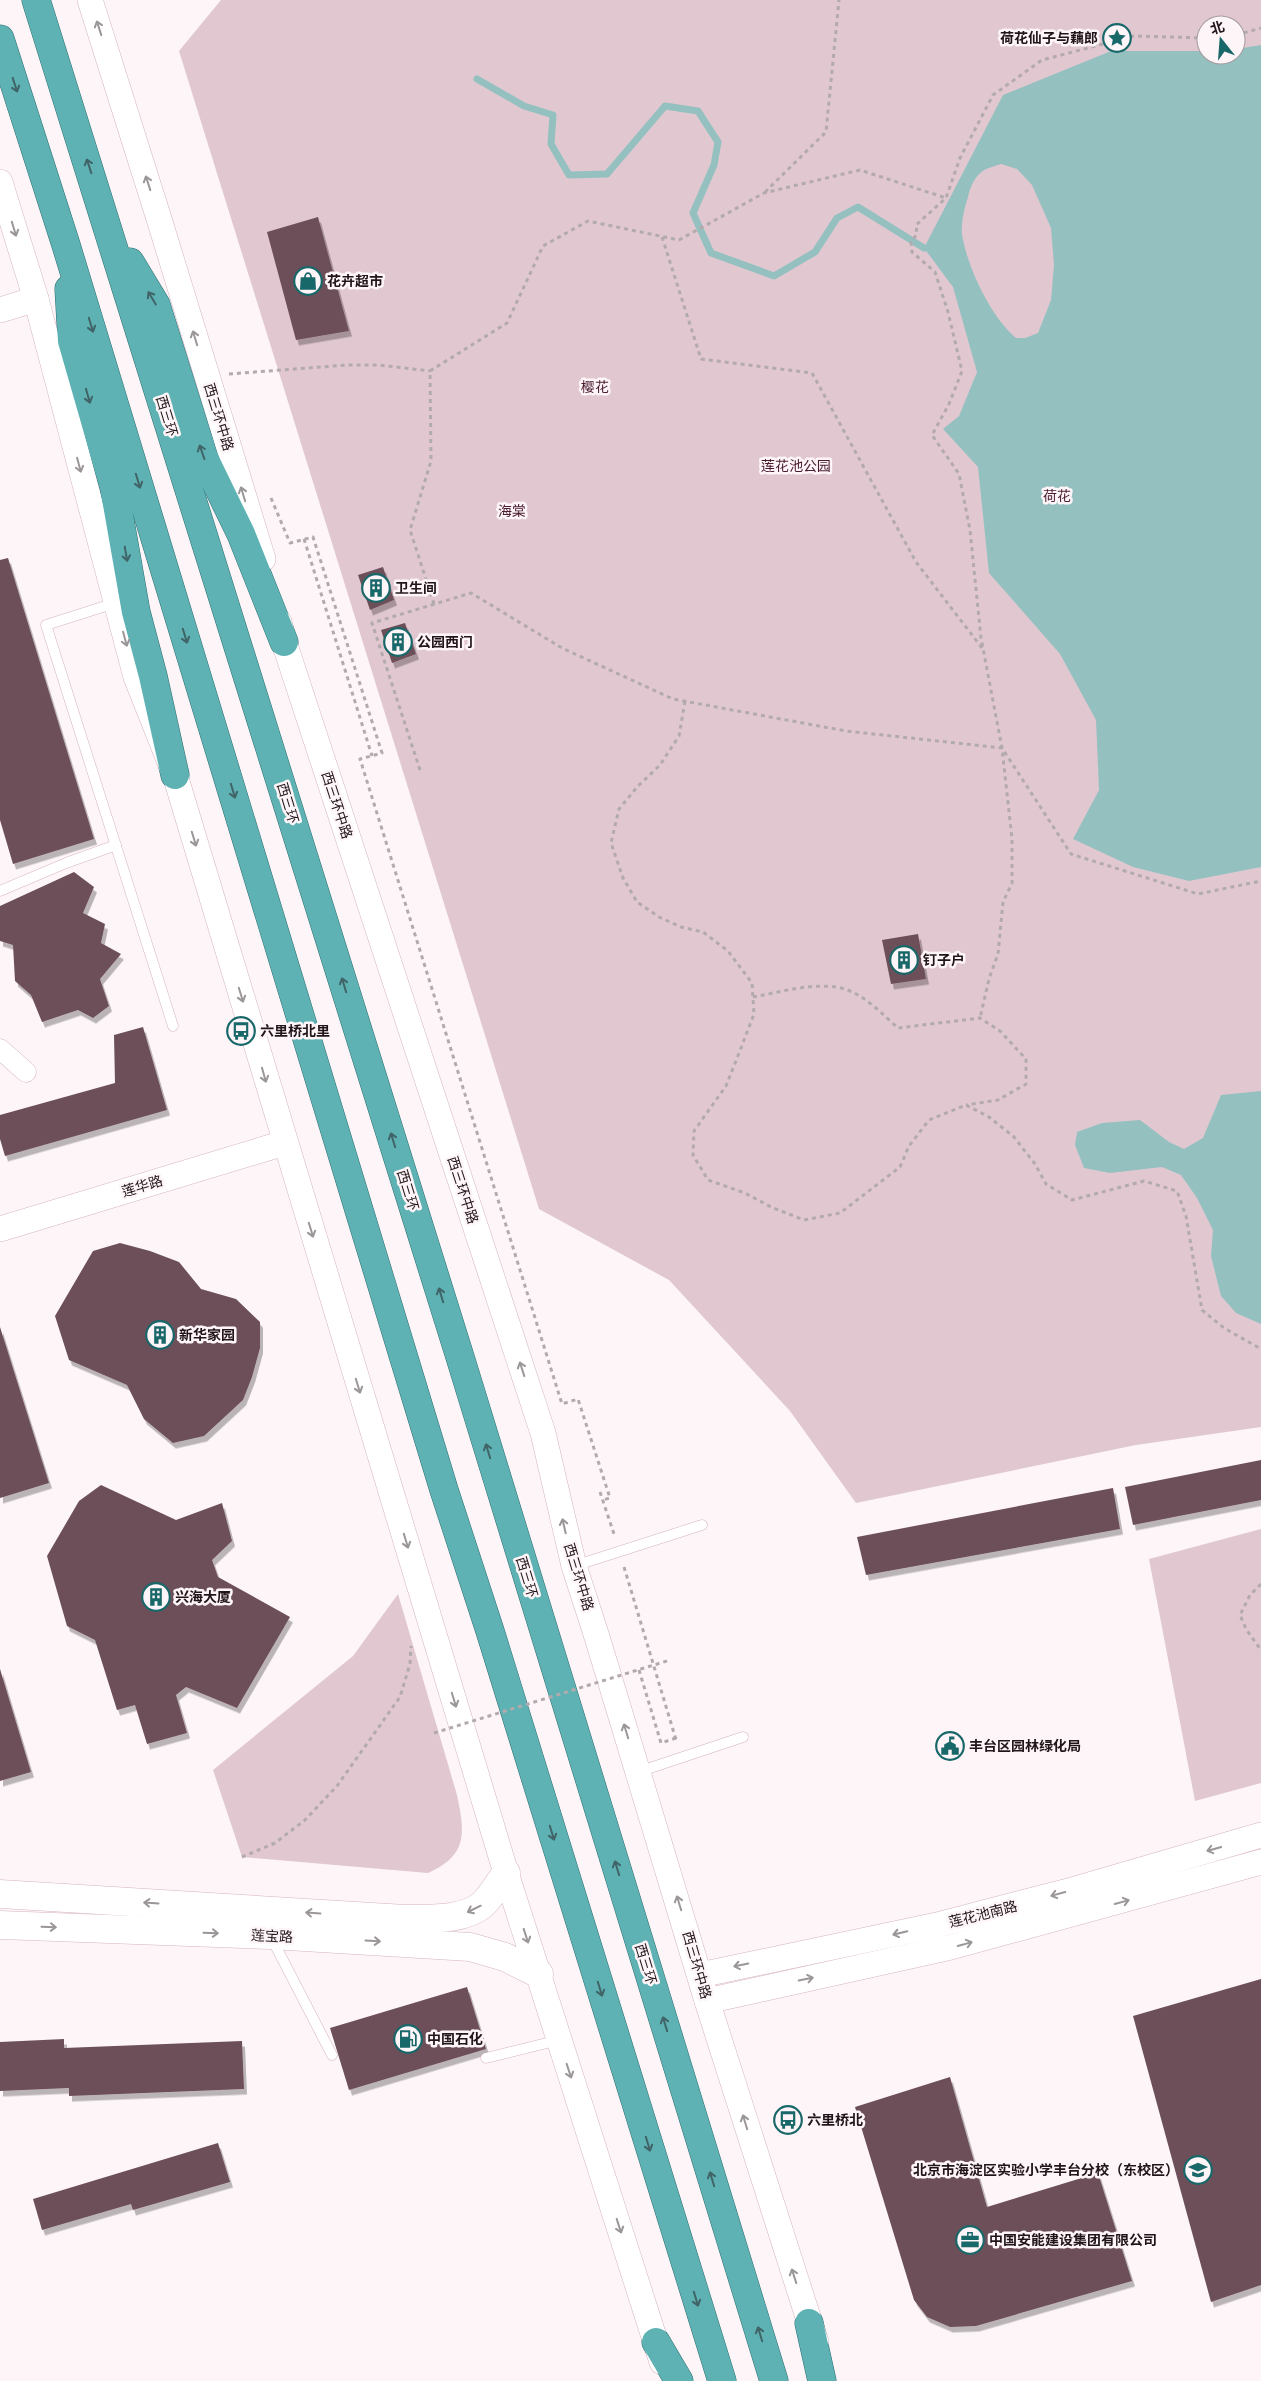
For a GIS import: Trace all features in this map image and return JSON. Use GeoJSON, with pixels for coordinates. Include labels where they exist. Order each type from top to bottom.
{"type":"FeatureCollection","features":[{"type":"Feature","properties":{"kind":"highway","name":"西三环"},"geometry":{"type":"LineString","coordinates":[[36,0],[457,1347],[774,2381]]}},
{"type":"Feature","properties":{"kind":"highway"},"geometry":{"type":"LineString","coordinates":[[0,39],[66,245],[444,1490],[493,1640],[722,2381]]}},
{"type":"Feature","properties":{"kind":"highway"},"geometry":{"type":"LineString","coordinates":[[109,230],[156,305],[204,458],[241,534],[284,642]]}},
{"type":"Feature","properties":{"kind":"highway"},"geometry":{"type":"LineString","coordinates":[[66,245],[72,341],[114,488],[136,612],[153,676],[175,776]]}},
{"type":"Feature","properties":{"kind":"highway"},"geometry":{"type":"LineString","coordinates":[[809,2323],[822,2381]]}},
{"type":"Feature","properties":{"kind":"highway"},"geometry":{"type":"LineString","coordinates":[[656,2342],[679,2381]]}},
{"type":"Feature","properties":{"kind":"main road","name":"莲宝路"},"geometry":{"type":"LineString","coordinates":[[0,1894],[405,1919],[443,1918],[467,1912],[482,1904],[506,1873]]}},
{"type":"Feature","properties":{"kind":"main road","name":"莲宝路"},"geometry":{"type":"LineString","coordinates":[[0,1925],[271,1936],[470,1947],[505,1957],[539,1974]]}},
{"type":"Feature","properties":{"kind":"street","name":"西三环中路"},"geometry":{"type":"LineString","coordinates":[[90,0],[274,595],[284,642],[543,1433],[574,1566],[707,2000],[809,2323],[830,2381]]}},
{"type":"Feature","properties":{"kind":"street"},"geometry":{"type":"LineString","coordinates":[[0,182],[36,299],[136,677],[175,776],[284,1143],[506,1873],[668,2381]]}},
{"type":"Feature","properties":{"kind":"street"},"geometry":{"type":"LineString","coordinates":[[0,310],[36,299]]}},
{"type":"Feature","properties":{"kind":"street"},"geometry":{"type":"LineString","coordinates":[[0,1048],[26,1072]]}},
{"type":"Feature","properties":{"kind":"street","name":"莲华路"},"geometry":{"type":"LineString","coordinates":[[1,1226],[284,1143]]}},
{"type":"Feature","properties":{"kind":"street","name":"莲花池南路"},"geometry":{"type":"LineString","coordinates":[[700,1975],[973,1916],[1072,1890],[1261,1835]]}},
{"type":"Feature","properties":{"kind":"street","name":"莲花池南路"},"geometry":{"type":"LineString","coordinates":[[707,2000],[951,1948],[1261,1862]]}},
{"type":"Feature","properties":{"kind":"lane"},"geometry":{"type":"LineString","coordinates":[[115,603],[46,625],[174,1026]]}},
{"type":"Feature","properties":{"kind":"lane"},"geometry":{"type":"LineString","coordinates":[[0,891],[66,863],[116,845]]}},
{"type":"Feature","properties":{"kind":"lane"},"geometry":{"type":"LineString","coordinates":[[574,1566],[702,1525]]}},
{"type":"Feature","properties":{"kind":"lane"},"geometry":{"type":"LineString","coordinates":[[638,1772],[744,1737]]}},
{"type":"Feature","properties":{"kind":"lane"},"geometry":{"type":"LineString","coordinates":[[271,1936],[332,2055]]}},
{"type":"Feature","properties":{"kind":"lane"},"geometry":{"type":"LineString","coordinates":[[486,2058],[559,2040]]}},
{"type":"Feature","properties":{"kind":"path"},"geometry":{"type":"LineString","coordinates":[[764,193],[826,132],[839,0]]}},
{"type":"Feature","properties":{"kind":"path"},"geometry":{"type":"LineString","coordinates":[[1246,33],[1261,28]]}},
{"type":"Feature","properties":{"kind":"path"},"geometry":{"type":"LineString","coordinates":[[980,1018],[989,979],[998,954],[1003,902],[1012,883],[1012,838],[1002,748],[984,650],[970,530],[959,474],[932,435],[949,404],[962,371],[948,312],[935,272],[912,252],[911,242],[917,234],[916,225],[946,198],[960,158],[993,95],[1042,60],[1134,36],[1196,38]]}},
{"type":"Feature","properties":{"kind":"path"},"geometry":{"type":"LineString","coordinates":[[219,375],[348,365],[379,365],[430,371],[507,323],[544,246],[588,221],[679,240],[764,193],[860,170],[946,198]]}},
{"type":"Feature","properties":{"kind":"path"},"geometry":{"type":"LineString","coordinates":[[662,236],[701,359],[812,373],[916,562],[984,650]]}},
{"type":"Feature","properties":{"kind":"path"},"geometry":{"type":"LineString","coordinates":[[430,371],[431,461],[410,530],[434,604]]}},
{"type":"Feature","properties":{"kind":"path"},"geometry":{"type":"LineString","coordinates":[[268,490],[290,543],[313,537],[382,753],[360,759],[562,1404],[578,1399],[610,1498],[603,1500]]}},
{"type":"Feature","properties":{"kind":"path"},"geometry":{"type":"LineString","coordinates":[[304,539],[372,756]]}},
{"type":"Feature","properties":{"kind":"path"},"geometry":{"type":"LineString","coordinates":[[420,770],[372,623],[471,593],[562,648],[673,699],[846,731],[1002,748]]}},
{"type":"Feature","properties":{"kind":"path"},"geometry":{"type":"LineString","coordinates":[[685,701],[679,736],[660,766],[638,786],[619,809],[611,843],[623,878],[637,902],[681,927],[704,932],[728,951],[752,983],[754,1014],[726,1086],[694,1132],[693,1155],[708,1180],[746,1193],[771,1207],[804,1220],[840,1213],[900,1167],[909,1146],[929,1120],[966,1105],[998,1100],[1026,1084],[1026,1059],[1000,1031],[980,1018],[898,1028],[864,999],[842,988],[810,987],[753,997]]}},
{"type":"Feature","properties":{"kind":"path"},"geometry":{"type":"LineString","coordinates":[[1002,748],[1071,854],[1198,894],[1261,882]]}},
{"type":"Feature","properties":{"kind":"path"},"geometry":{"type":"LineString","coordinates":[[966,1105],[989,1117],[1014,1137],[1035,1164],[1046,1184],[1072,1200],[1144,1181],[1177,1190],[1186,1216],[1202,1310],[1224,1328],[1261,1349]]}},
{"type":"Feature","properties":{"kind":"path"},"geometry":{"type":"LineString","coordinates":[[600,1492],[682,1757]]}},
{"type":"Feature","properties":{"kind":"path"},"geometry":{"type":"LineString","coordinates":[[1261,1584],[1250,1595],[1240,1615],[1246,1629],[1261,1650]]}},
{"type":"Feature","properties":{"kind":"path"},"geometry":{"type":"LineString","coordinates":[[242,1857],[275,1843],[305,1820],[337,1786],[400,1697],[410,1664],[412,1637]]}},
{"type":"Feature","properties":{"kind":"path"},"geometry":{"type":"LineString","coordinates":[[434,1733],[670,1660]]}},
{"type":"Feature","properties":{"kind":"path"},"geometry":{"type":"LineString","coordinates":[[639,1670],[661,1743],[676,1738]]}},
{"type":"Feature","properties":{"kind":"green space","name":"莲花池公园"},"geometry":{"type":"Polygon","coordinates":[[[221,0],[1261,0],[1261,1427],[1136,1445],[856,1503],[790,1411],[669,1280],[539,1209],[179,51],[221,0]]]}},
{"type":"Feature","properties":{"kind":"green space"},"geometry":{"type":"Polygon","coordinates":[[[1261,1529],[1261,1783],[1195,1801],[1149,1559],[1261,1529]]]}},
{"type":"Feature","properties":{"kind":"green space"},"geometry":{"type":"Polygon","coordinates":[[[398,1594],[457,1795],[462,1832],[457,1850],[451,1859],[428,1873],[242,1857],[213,1770],[353,1656],[398,1594]]]}},
{"type":"Feature","properties":{"kind":"water"},"geometry":{"type":"Polygon","coordinates":[[[1261,45],[1261,867],[1189,881],[1133,867],[1073,839],[1099,790],[1096,720],[1060,654],[989,573],[978,467],[943,429],[959,416],[977,372],[953,287],[924,248],[1003,95],[1111,51],[1196,51],[1196,65],[1246,65],[1246,47],[1261,45]],[[1001,164],[982,171],[976,177],[970,189],[962,220],[962,234],[965,247],[975,276],[989,305],[1016,338],[1025,338],[1038,333],[1051,300],[1054,265],[1051,228],[1032,185],[1017,169],[1001,164]]]}},
{"type":"Feature","properties":{"kind":"water"},"geometry":{"type":"Polygon","coordinates":[[[1261,1091],[1261,1324],[1236,1313],[1221,1296],[1211,1256],[1213,1230],[1197,1198],[1181,1175],[1162,1167],[1110,1173],[1084,1168],[1075,1145],[1077,1132],[1102,1123],[1140,1120],[1169,1142],[1184,1149],[1203,1138],[1221,1095],[1261,1091]]]}},
{"type":"Feature","properties":{"kind":"building","name":"花卉超市"},"geometry":{"type":"Polygon","coordinates":[[[318,217],[349,331],[296,340],[267,232],[318,217]]]}},
{"type":"Feature","properties":{"kind":"building"},"geometry":{"type":"Polygon","coordinates":[[[8,558],[94,839],[13,864],[0,820],[0,560],[8,558]]]}},
{"type":"Feature","properties":{"kind":"building","name":"卫生间"},"geometry":{"type":"Polygon","coordinates":[[[383,567],[394,600],[370,610],[358,575],[383,567]]]}},
{"type":"Feature","properties":{"kind":"building","name":"公园西门"},"geometry":{"type":"Polygon","coordinates":[[[405,623],[416,654],[392,663],[381,630],[405,623]]]}},
{"type":"Feature","properties":{"kind":"building"},"geometry":{"type":"Polygon","coordinates":[[[74,872],[94,887],[83,913],[105,924],[101,943],[121,954],[100,979],[109,1006],[93,1018],[78,1010],[42,1022],[31,995],[15,981],[13,945],[0,941],[0,906],[74,872]]]}},
{"type":"Feature","properties":{"kind":"building","name":"钉子户"},"geometry":{"type":"Polygon","coordinates":[[[918,934],[926,979],[891,984],[882,940],[918,934]]]}},
{"type":"Feature","properties":{"kind":"building"},"geometry":{"type":"Polygon","coordinates":[[[143,1027],[167,1110],[5,1156],[0,1139],[0,1115],[115,1083],[114,1035],[143,1027]]]}},
{"type":"Feature","properties":{"kind":"building","name":"新华家园"},"geometry":{"type":"Polygon","coordinates":[[[120,1243],[150,1251],[179,1262],[201,1289],[236,1299],[260,1322],[260,1348],[243,1400],[204,1436],[173,1443],[144,1419],[127,1385],[69,1360],[55,1316],[93,1251],[120,1243]]]}},
{"type":"Feature","properties":{"kind":"building"},"geometry":{"type":"Polygon","coordinates":[[[0,1327],[49,1483],[0,1498],[0,1327]]]}},
{"type":"Feature","properties":{"kind":"building"},"geometry":{"type":"Polygon","coordinates":[[[1261,1460],[1261,1500],[1133,1525],[1125,1487],[1261,1460]]]}},
{"type":"Feature","properties":{"kind":"building","name":"兴海大厦"},"geometry":{"type":"Polygon","coordinates":[[[101,1485],[176,1520],[222,1503],[232,1541],[212,1560],[218,1577],[290,1617],[237,1708],[186,1687],[176,1695],[187,1733],[147,1744],[135,1705],[117,1710],[95,1640],[67,1626],[47,1556],[79,1501],[101,1485]]]}},
{"type":"Feature","properties":{"kind":"building"},"geometry":{"type":"Polygon","coordinates":[[[1113,1488],[1120,1529],[866,1575],[857,1537],[1113,1488]]]}},
{"type":"Feature","properties":{"kind":"building"},"geometry":{"type":"Polygon","coordinates":[[[0,1669],[31,1772],[0,1781],[0,1669]]]}},
{"type":"Feature","properties":{"kind":"building"},"geometry":{"type":"Polygon","coordinates":[[[1261,1979],[1261,2285],[1211,2302],[1133,2016],[1261,1979]]]}},
{"type":"Feature","properties":{"kind":"building","name":"中国石化"},"geometry":{"type":"Polygon","coordinates":[[[467,1987],[486,2049],[349,2090],[330,2028],[467,1987]]]}},
{"type":"Feature","properties":{"kind":"building"},"geometry":{"type":"Polygon","coordinates":[[[64,2039],[64,2048],[242,2041],[244,2089],[69,2096],[69,2088],[0,2091],[0,2042],[64,2039]]]}},
{"type":"Feature","properties":{"kind":"building"},"geometry":{"type":"Polygon","coordinates":[[[950,2077],[987,2207],[1098,2173],[1132,2281],[976,2326],[950,2327],[927,2317],[914,2300],[855,2107],[950,2077]]]}},
{"type":"Feature","properties":{"kind":"building"},"geometry":{"type":"Polygon","coordinates":[[[218,2143],[230,2182],[133,2210],[131,2204],[42,2230],[33,2199],[218,2143]]]}},
{"type":"Feature","properties":{"kind":"waterway"},"geometry":{"type":"LineString","coordinates":[[477,79],[524,106],[553,115],[551,144],[569,175],[607,174],[665,106],[698,111],[718,142],[714,165],[693,213],[711,253],[774,276],[815,252],[837,218],[858,207],[924,248]]}},
{"type":"Feature","properties":{"kind":"place","name":"荷花仙子与藕郎"},"geometry":{"type":"Point","coordinates":[1117,38]}},
{"type":"Feature","properties":{"kind":"place","name":"花卉超市"},"geometry":{"type":"Point","coordinates":[308,281]}},
{"type":"Feature","properties":{"kind":"place","name":"卫生间"},"geometry":{"type":"Point","coordinates":[376,588]}},
{"type":"Feature","properties":{"kind":"place","name":"公园西门"},"geometry":{"type":"Point","coordinates":[398,642]}},
{"type":"Feature","properties":{"kind":"place","name":"钉子户"},"geometry":{"type":"Point","coordinates":[904,960]}},
{"type":"Feature","properties":{"kind":"place","name":"六里桥北里"},"geometry":{"type":"Point","coordinates":[241,1031]}},
{"type":"Feature","properties":{"kind":"place","name":"新华家园"},"geometry":{"type":"Point","coordinates":[160,1335]}},
{"type":"Feature","properties":{"kind":"place","name":"兴海大厦"},"geometry":{"type":"Point","coordinates":[156,1597]}},
{"type":"Feature","properties":{"kind":"place","name":"丰台区园林绿化局"},"geometry":{"type":"Point","coordinates":[950,1746]}},
{"type":"Feature","properties":{"kind":"place","name":"中国石化"},"geometry":{"type":"Point","coordinates":[408,2039]}},
{"type":"Feature","properties":{"kind":"place","name":"六里桥北"},"geometry":{"type":"Point","coordinates":[788,2120]}},
{"type":"Feature","properties":{"kind":"place","name":"北京市海淀区实验小学丰台分校（东校区）"},"geometry":{"type":"Point","coordinates":[1198,2170]}},
{"type":"Feature","properties":{"kind":"place","name":"中国安能建设集团有限公司"},"geometry":{"type":"Point","coordinates":[970,2240]}},
{"type":"Feature","properties":{"kind":"park label","name":"樱花"},"geometry":{"type":"Point","coordinates":[595,387]}},
{"type":"Feature","properties":{"kind":"park label","name":"荷花"},"geometry":{"type":"Point","coordinates":[1057,496]}},
{"type":"Feature","properties":{"kind":"park label","name":"海棠"},"geometry":{"type":"Point","coordinates":[512,511]}}]}
